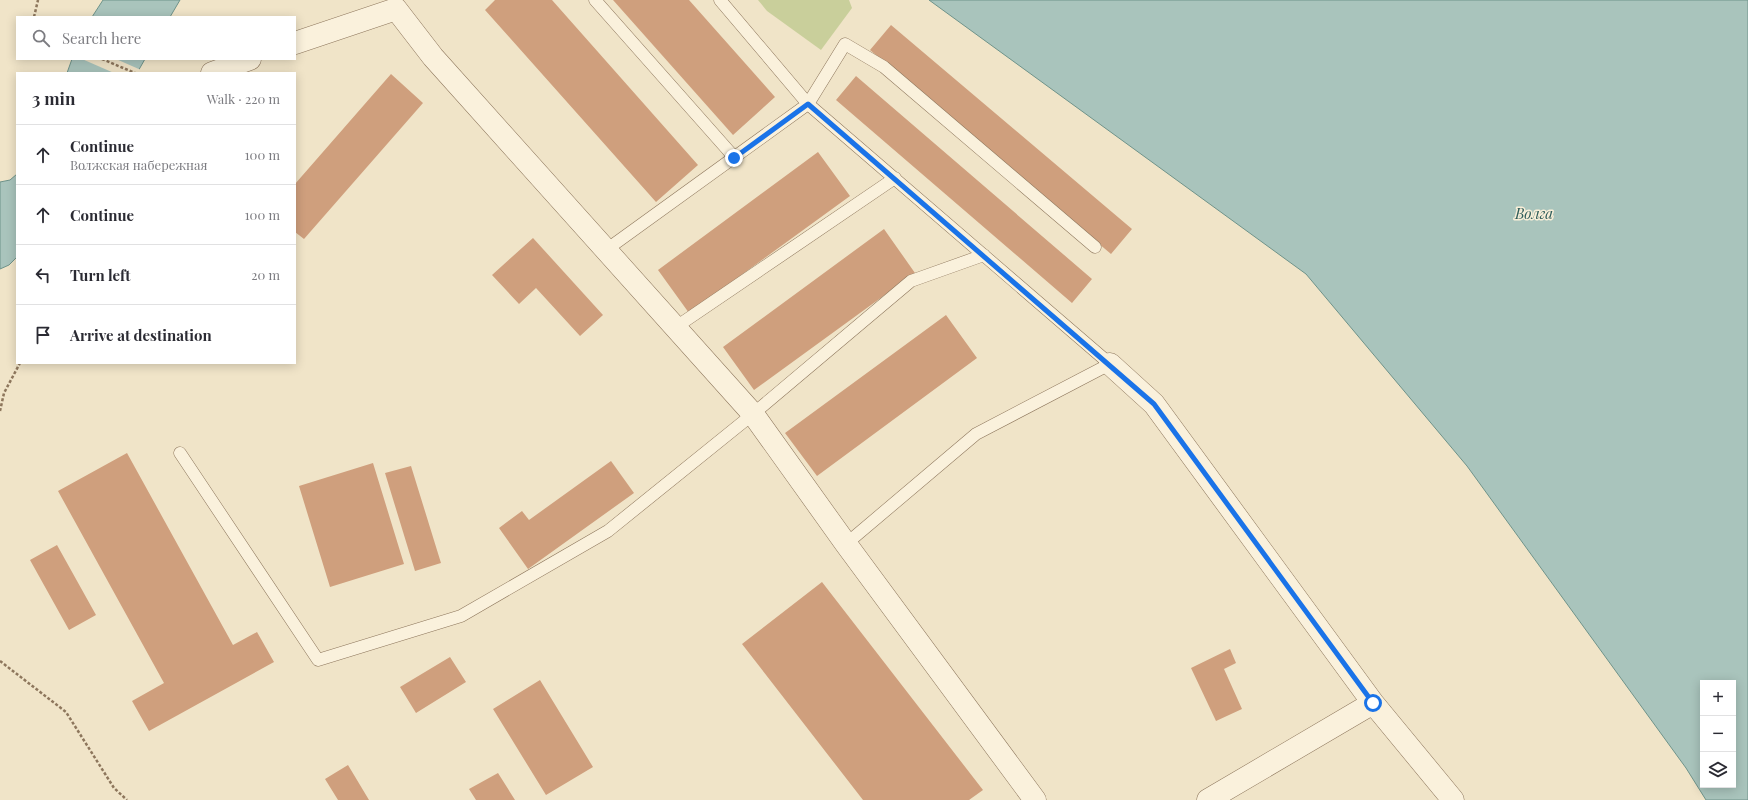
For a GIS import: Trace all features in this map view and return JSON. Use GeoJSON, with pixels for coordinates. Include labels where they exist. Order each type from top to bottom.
{"type":"FeatureCollection","features":[{"type":"Feature","properties":{"kind":"street"},"geometry":{"type":"LineString","coordinates":[[296,43],[396,4],[433,57],[753,414],[846,544],[1036,800]]}},
{"type":"Feature","properties":{"kind":"street"},"geometry":{"type":"LineString","coordinates":[[215,72],[247,60]]}},
{"type":"Feature","properties":{"kind":"street"},"geometry":{"type":"LineString","coordinates":[[1110,364],[1154,404],[1373,703],[1452,800]]}},
{"type":"Feature","properties":{"kind":"street"},"geometry":{"type":"LineString","coordinates":[[1208,800],[1373,703]]}},
{"type":"Feature","properties":{"kind":"lane"},"geometry":{"type":"LineString","coordinates":[[595,0],[734,158]]}},
{"type":"Feature","properties":{"kind":"lane"},"geometry":{"type":"LineString","coordinates":[[720,0],[808,104],[1110,364],[976,434],[846,544]]}},
{"type":"Feature","properties":{"kind":"lane"},"geometry":{"type":"LineString","coordinates":[[606,250],[808,104],[845,44],[884,67],[1095,247]]}},
{"type":"Feature","properties":{"kind":"lane"},"geometry":{"type":"LineString","coordinates":[[676,327],[895,178]]}},
{"type":"Feature","properties":{"kind":"lane"},"geometry":{"type":"LineString","coordinates":[[180,453],[318,660],[461,616],[608,532],[753,414],[911,280],[984,255]]}},
{"type":"Feature","properties":{"kind":"path"},"geometry":{"type":"LineString","coordinates":[[34,16],[38,0]]}},
{"type":"Feature","properties":{"kind":"path"},"geometry":{"type":"LineString","coordinates":[[104,60],[133,72]]}},
{"type":"Feature","properties":{"kind":"path"},"geometry":{"type":"LineString","coordinates":[[0,411],[4,393],[19,364]]}},
{"type":"Feature","properties":{"kind":"path"},"geometry":{"type":"LineString","coordinates":[[0,661],[66,712],[114,788],[127,800]]}},
{"type":"Feature","properties":{"kind":"green space"},"geometry":{"type":"Polygon","coordinates":[[[758,0],[849,0],[852,8],[821,50],[767,11],[758,0]]]}},
{"type":"Feature","properties":{"kind":"water"},"geometry":{"type":"Polygon","coordinates":[[[103,0],[180,0],[171,16],[93,16],[103,0]]]}},
{"type":"Feature","properties":{"kind":"water","name":"Волга"},"geometry":{"type":"Polygon","coordinates":[[[929,0],[1748,0],[1748,800],[1706,800],[1686,768],[1467,466],[1306,274],[929,0]]]}},
{"type":"Feature","properties":{"kind":"water"},"geometry":{"type":"Polygon","coordinates":[[[72,60],[144,60],[138,72],[67,72],[72,60]]]}},
{"type":"Feature","properties":{"kind":"water"},"geometry":{"type":"Polygon","coordinates":[[[16,175],[16,258],[9,265],[0,269],[0,182],[10,180],[16,175]]]}},
{"type":"Feature","properties":{"kind":"pier"},"geometry":{"type":"Polygon","coordinates":[[[84,60],[118,60],[141,70],[140,72],[112,72],[84,60]]]}},
{"type":"Feature","properties":{"kind":"building"},"geometry":{"type":"Polygon","coordinates":[[[495,0],[552,0],[698,165],[656,202],[485,10],[495,0]]]}},
{"type":"Feature","properties":{"kind":"building"},"geometry":{"type":"Polygon","coordinates":[[[613,0],[689,0],[775,97],[733,135],[613,0]]]}},
{"type":"Feature","properties":{"kind":"building"},"geometry":{"type":"Polygon","coordinates":[[[891,25],[1132,229],[1111,254],[870,50],[891,25]]]}},
{"type":"Feature","properties":{"kind":"building"},"geometry":{"type":"Polygon","coordinates":[[[391,74],[423,103],[304,239],[296,233],[296,183],[391,74]]]}},
{"type":"Feature","properties":{"kind":"building"},"geometry":{"type":"Polygon","coordinates":[[[856,76],[1092,279],[1072,303],[836,100],[856,76]]]}},
{"type":"Feature","properties":{"kind":"building"},"geometry":{"type":"Polygon","coordinates":[[[818,152],[850,196],[689,313],[658,270],[818,152]]]}},
{"type":"Feature","properties":{"kind":"building"},"geometry":{"type":"Polygon","coordinates":[[[884,229],[915,273],[754,390],[723,347],[884,229]]]}},
{"type":"Feature","properties":{"kind":"building"},"geometry":{"type":"Polygon","coordinates":[[[533,238],[603,315],[580,336],[536,288],[519,304],[492,275],[533,238]]]}},
{"type":"Feature","properties":{"kind":"building"},"geometry":{"type":"Polygon","coordinates":[[[946,315],[977,358],[817,476],[785,433],[946,315]]]}},
{"type":"Feature","properties":{"kind":"building"},"geometry":{"type":"Polygon","coordinates":[[[127,453],[233,645],[257,632],[274,662],[149,731],[132,701],[164,683],[58,491],[127,453]]]}},
{"type":"Feature","properties":{"kind":"building"},"geometry":{"type":"Polygon","coordinates":[[[611,461],[634,493],[528,569],[499,528],[522,511],[529,520],[611,461]]]}},
{"type":"Feature","properties":{"kind":"building"},"geometry":{"type":"Polygon","coordinates":[[[373,463],[404,564],[330,587],[299,486],[373,463]]]}},
{"type":"Feature","properties":{"kind":"building"},"geometry":{"type":"Polygon","coordinates":[[[411,466],[441,563],[415,571],[385,473],[411,466]]]}},
{"type":"Feature","properties":{"kind":"building"},"geometry":{"type":"Polygon","coordinates":[[[57,545],[96,615],[69,630],[30,560],[57,545]]]}},
{"type":"Feature","properties":{"kind":"building"},"geometry":{"type":"Polygon","coordinates":[[[822,582],[983,790],[969,800],[863,800],[742,644],[822,582]]]}},
{"type":"Feature","properties":{"kind":"building"},"geometry":{"type":"Polygon","coordinates":[[[1230,649],[1236,663],[1224,669],[1242,709],[1216,721],[1191,668],[1230,649]]]}},
{"type":"Feature","properties":{"kind":"building"},"geometry":{"type":"Polygon","coordinates":[[[450,657],[466,682],[416,713],[400,687],[450,657]]]}},
{"type":"Feature","properties":{"kind":"building"},"geometry":{"type":"Polygon","coordinates":[[[540,680],[593,767],[546,795],[493,709],[540,680]]]}},
{"type":"Feature","properties":{"kind":"building"},"geometry":{"type":"Polygon","coordinates":[[[348,765],[369,800],[338,800],[325,779],[348,765]]]}},
{"type":"Feature","properties":{"kind":"building"},"geometry":{"type":"Polygon","coordinates":[[[498,773],[515,800],[476,800],[469,789],[498,773]]]}},
{"type":"Feature","properties":{"kind":"route"},"geometry":{"type":"LineString","coordinates":[[734,158],[808,104],[1110,364],[1154,404],[1373,703]]}}]}
